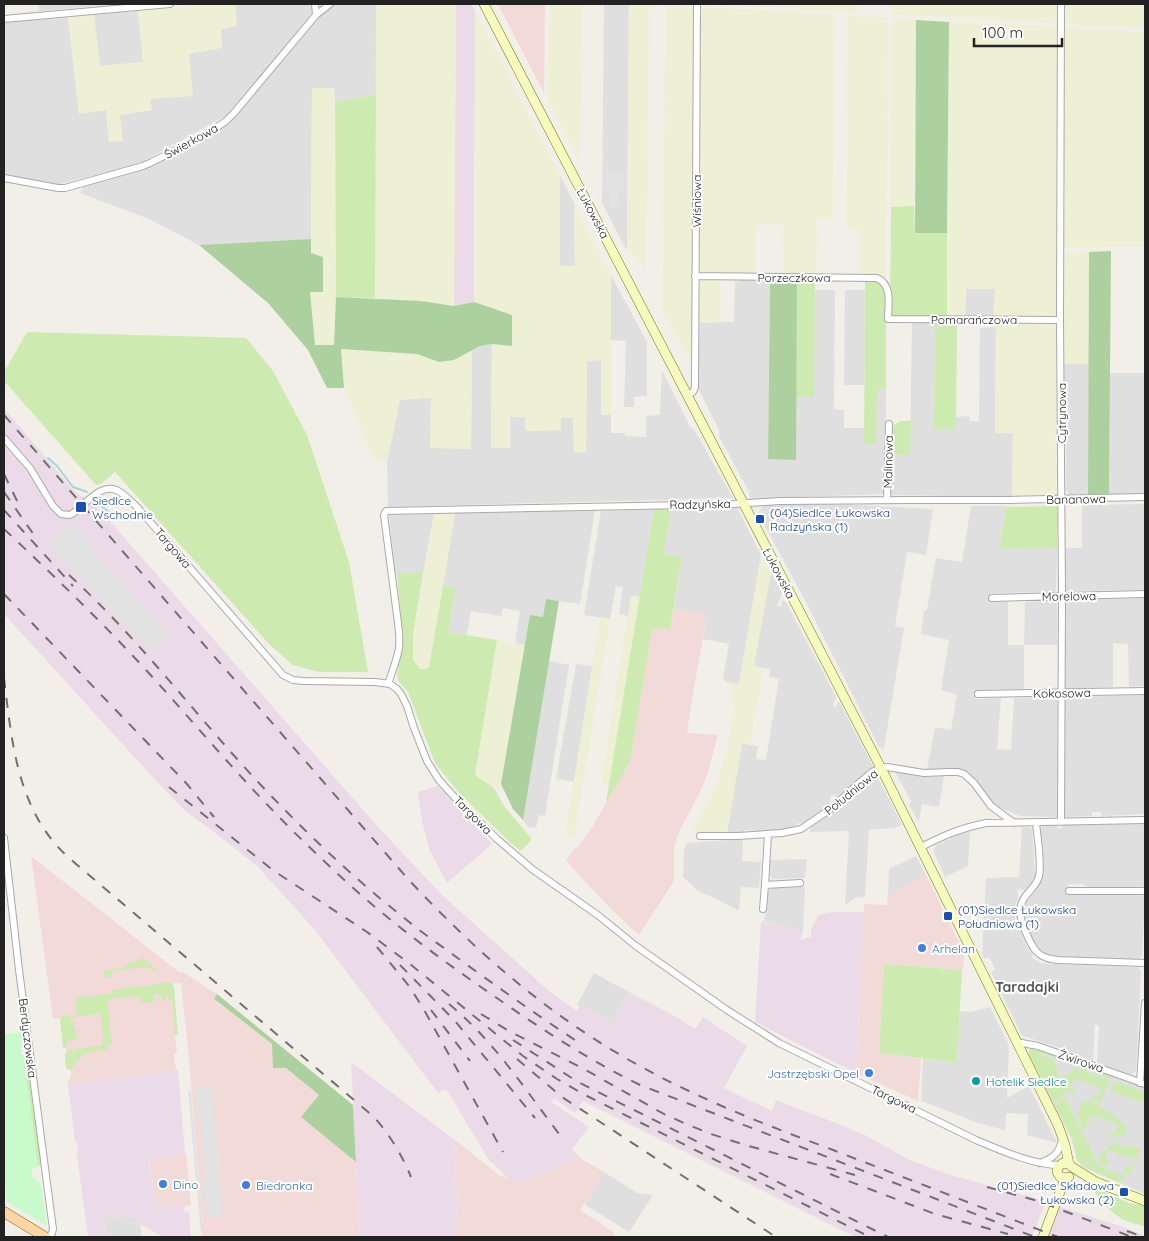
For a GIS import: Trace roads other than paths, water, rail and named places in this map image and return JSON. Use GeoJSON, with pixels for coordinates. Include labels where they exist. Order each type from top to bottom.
{"type":"FeatureCollection","features":[{"type":"Feature","properties":{"kind":"main road","name":"Łukowska"},"geometry":{"type":"LineString","coordinates":[[487,5],[881,768],[1064,1142]]}},
{"type":"Feature","properties":{"kind":"main road"},"geometry":{"type":"LineString","coordinates":[[1043,1237],[1063,1184],[1065,1170],[1064,1142]]}},
{"type":"Feature","properties":{"kind":"main road"},"geometry":{"type":"LineString","coordinates":[[1065,1170],[1145,1201]]}},
{"type":"Feature","properties":{"kind":"main road"},"geometry":{"type":"LineString","coordinates":[[1037,1237],[1065,1170]]}},
{"type":"Feature","properties":{"kind":"main road"},"geometry":{"type":"LineString","coordinates":[[4,1212],[45,1237]]}},
{"type":"Feature","properties":{"kind":"street"},"geometry":{"type":"LineString","coordinates":[[4,19],[170,4]]}},
{"type":"Feature","properties":{"kind":"street"},"geometry":{"type":"LineString","coordinates":[[315,4],[316,15]]}},
{"type":"Feature","properties":{"kind":"street","name":"Świerkowa"},"geometry":{"type":"LineString","coordinates":[[4,178],[58,188],[69,187],[143,166],[204,136],[234,113],[316,15],[330,4]]}},
{"type":"Feature","properties":{"kind":"street","name":"Wiśniowa"},"geometry":{"type":"LineString","coordinates":[[688,395],[694,387],[697,4]]}},
{"type":"Feature","properties":{"kind":"street","name":"Cytrynowa"},"geometry":{"type":"LineString","coordinates":[[1061,4],[1061,822]]}},
{"type":"Feature","properties":{"kind":"street","name":"Porzeczkowa"},"geometry":{"type":"LineString","coordinates":[[696,276],[877,278],[884,281],[888,289],[888,320]]}},
{"type":"Feature","properties":{"kind":"street","name":"Pomarańczowa"},"geometry":{"type":"LineString","coordinates":[[888,320],[1060,320]]}},
{"type":"Feature","properties":{"kind":"street","name":"Malinowa"},"geometry":{"type":"LineString","coordinates":[[887,500],[889,424]]}},
{"type":"Feature","properties":{"kind":"street","name":"Targowa"},"geometry":{"type":"LineString","coordinates":[[4,438],[30,468],[61,514],[72,514],[97,493],[106,490],[115,490],[127,498],[138,508],[283,675],[293,680],[304,682],[375,682],[388,684],[397,689],[407,706],[430,767],[458,801],[520,860],[599,916],[636,946],[727,1010],[779,1043],[976,1140],[1002,1151],[1065,1170]]}},
{"type":"Feature","properties":{"kind":"street","name":"Bananowa"},"geometry":{"type":"LineString","coordinates":[[1007,500],[1145,497]]}},
{"type":"Feature","properties":{"kind":"street","name":"Radzyńska"},"geometry":{"type":"LineString","coordinates":[[388,684],[399,646],[398,623],[384,515],[386,511],[780,501],[1007,500]]}},
{"type":"Feature","properties":{"kind":"street","name":"Morelowa"},"geometry":{"type":"LineString","coordinates":[[992,598],[1145,594]]}},
{"type":"Feature","properties":{"kind":"street","name":"Kokosowa"},"geometry":{"type":"LineString","coordinates":[[978,694],[1145,691]]}},
{"type":"Feature","properties":{"kind":"street","name":"Południowa"},"geometry":{"type":"LineString","coordinates":[[700,836],[790,832],[806,826],[832,808],[858,782],[872,772],[881,768],[894,767],[924,773],[958,772],[964,774],[974,783],[990,806],[1014,822]]}},
{"type":"Feature","properties":{"kind":"street"},"geometry":{"type":"LineString","coordinates":[[921,847],[951,832],[986,823],[1145,820]]}},
{"type":"Feature","properties":{"kind":"street"},"geometry":{"type":"LineString","coordinates":[[1036,822],[1040,868],[1039,878],[1023,899],[1020,908],[1020,917],[1030,943],[1037,952],[1046,958],[1145,964]]}},
{"type":"Feature","properties":{"kind":"street"},"geometry":{"type":"LineString","coordinates":[[763,909],[768,834]]}},
{"type":"Feature","properties":{"kind":"street","name":"Berdyczowska"},"geometry":{"type":"LineString","coordinates":[[4,838],[52,1229],[49,1237]]}},
{"type":"Feature","properties":{"kind":"street"},"geometry":{"type":"LineString","coordinates":[[765,885],[800,884]]}},
{"type":"Feature","properties":{"kind":"street"},"geometry":{"type":"LineString","coordinates":[[1069,891],[1145,891]]}},
{"type":"Feature","properties":{"kind":"street"},"geometry":{"type":"LineString","coordinates":[[1143,1083],[1145,1003]]}},
{"type":"Feature","properties":{"kind":"street","name":"Żwirowa"},"geometry":{"type":"LineString","coordinates":[[1016,1042],[1038,1046],[1143,1083]]}},
{"type":"Feature","properties":{"kind":"street"},"geometry":{"type":"LineString","coordinates":[[1043,1163],[1057,1153],[1064,1142]]}},
{"type":"Feature","properties":{"kind":"waterway"},"geometry":{"type":"LineString","coordinates":[[48,458],[57,466],[73,487],[87,492]]}},
{"type":"Feature","properties":{"kind":"waterway"},"geometry":{"type":"LineString","coordinates":[[97,503],[110,513]]}},
{"type":"Feature","properties":{"kind":"railway"},"geometry":{"type":"LineString","coordinates":[[4,415],[408,879],[458,930],[511,978],[539,1000],[629,1060],[704,1098],[781,1130],[1058,1237]]}},
{"type":"Feature","properties":{"kind":"railway"},"geometry":{"type":"LineString","coordinates":[[4,474],[19,505]]}},
{"type":"Feature","properties":{"kind":"railway"},"geometry":{"type":"LineString","coordinates":[[4,492],[34,535]]}},
{"type":"Feature","properties":{"kind":"railway"},"geometry":{"type":"LineString","coordinates":[[4,510],[73,586]]}},
{"type":"Feature","properties":{"kind":"railway"},"geometry":{"type":"LineString","coordinates":[[4,529],[112,634],[264,801],[341,877],[405,931],[512,1008],[584,1055],[640,1085],[1035,1237]]}},
{"type":"Feature","properties":{"kind":"railway"},"geometry":{"type":"LineString","coordinates":[[69,575],[124,630],[253,777],[340,863],[425,934],[581,1044]]}},
{"type":"Feature","properties":{"kind":"railway"},"geometry":{"type":"LineString","coordinates":[[4,594],[187,784],[214,817]]}},
{"type":"Feature","properties":{"kind":"railway"},"geometry":{"type":"LineString","coordinates":[[4,678],[10,727],[20,775],[38,819],[52,839],[69,858],[374,1117],[395,1146],[411,1177]]}},
{"type":"Feature","properties":{"kind":"railway"},"geometry":{"type":"LineString","coordinates":[[169,787],[274,871],[367,932],[410,964],[523,1056],[557,1079],[585,1095],[870,1237]]}},
{"type":"Feature","properties":{"kind":"railway"},"geometry":{"type":"LineString","coordinates":[[377,947],[409,986],[423,1008],[503,1152]]}},
{"type":"Feature","properties":{"kind":"railway"},"geometry":{"type":"LineString","coordinates":[[400,965],[455,1021],[535,1118]]}},
{"type":"Feature","properties":{"kind":"railway"},"geometry":{"type":"LineString","coordinates":[[449,1004],[494,1049],[559,1134]]}},
{"type":"Feature","properties":{"kind":"railway"},"geometry":{"type":"LineString","coordinates":[[431,1010],[470,1061]]}},
{"type":"Feature","properties":{"kind":"railway"},"geometry":{"type":"LineString","coordinates":[[481,1014],[509,1031],[686,1124],[745,1145],[855,1175]]}},
{"type":"Feature","properties":{"kind":"railway"},"geometry":{"type":"LineString","coordinates":[[513,1040],[578,1082],[888,1237]]}},
{"type":"Feature","properties":{"kind":"railway"},"geometry":{"type":"LineString","coordinates":[[517,1059],[562,1097],[776,1237]]}},
{"type":"Feature","properties":{"kind":"railway"},"geometry":{"type":"LineString","coordinates":[[830,1174],[935,1214],[1008,1234]]}},
{"type":"Feature","properties":{"kind":"railway"},"geometry":{"type":"LineString","coordinates":[[987,1187],[1038,1201],[1132,1237]]}},
{"type":"Feature","properties":{"kind":"railway"},"geometry":{"type":"LineString","coordinates":[[1127,1231],[1144,1237]]}},
{"type":"Feature","properties":{"kind":"place","name":"Siedlce Wschodnie"},"geometry":{"type":"Point","coordinates":[81,507]}},
{"type":"Feature","properties":{"kind":"place","name":"(04)Siedlce Łukowska Radzyńska (1)"},"geometry":{"type":"Point","coordinates":[760,519]}},
{"type":"Feature","properties":{"kind":"place","name":"(01)Siedlce Łukowska Południowa (1)"},"geometry":{"type":"Point","coordinates":[948,916]}},
{"type":"Feature","properties":{"kind":"place","name":"Arhelan"},"geometry":{"type":"Point","coordinates":[922,948]}},
{"type":"Feature","properties":{"kind":"place","name":"Jastrzębski Opel"},"geometry":{"type":"Point","coordinates":[869,1073]}},
{"type":"Feature","properties":{"kind":"place","name":"Hotelik Siedlce"},"geometry":{"type":"Point","coordinates":[976,1081]}},
{"type":"Feature","properties":{"kind":"place","name":"Dino"},"geometry":{"type":"Point","coordinates":[163,1184]}},
{"type":"Feature","properties":{"kind":"place","name":"Biedronka"},"geometry":{"type":"Point","coordinates":[246,1185]}},
{"type":"Feature","properties":{"kind":"place","name":"(01)Siedlce Składowa Łukowska (2)"},"geometry":{"type":"Point","coordinates":[1124,1192]}},
{"type":"Feature","properties":{"kind":"district","name":"Taradajki"},"geometry":{"type":"Point","coordinates":[1027,987]}}]}
